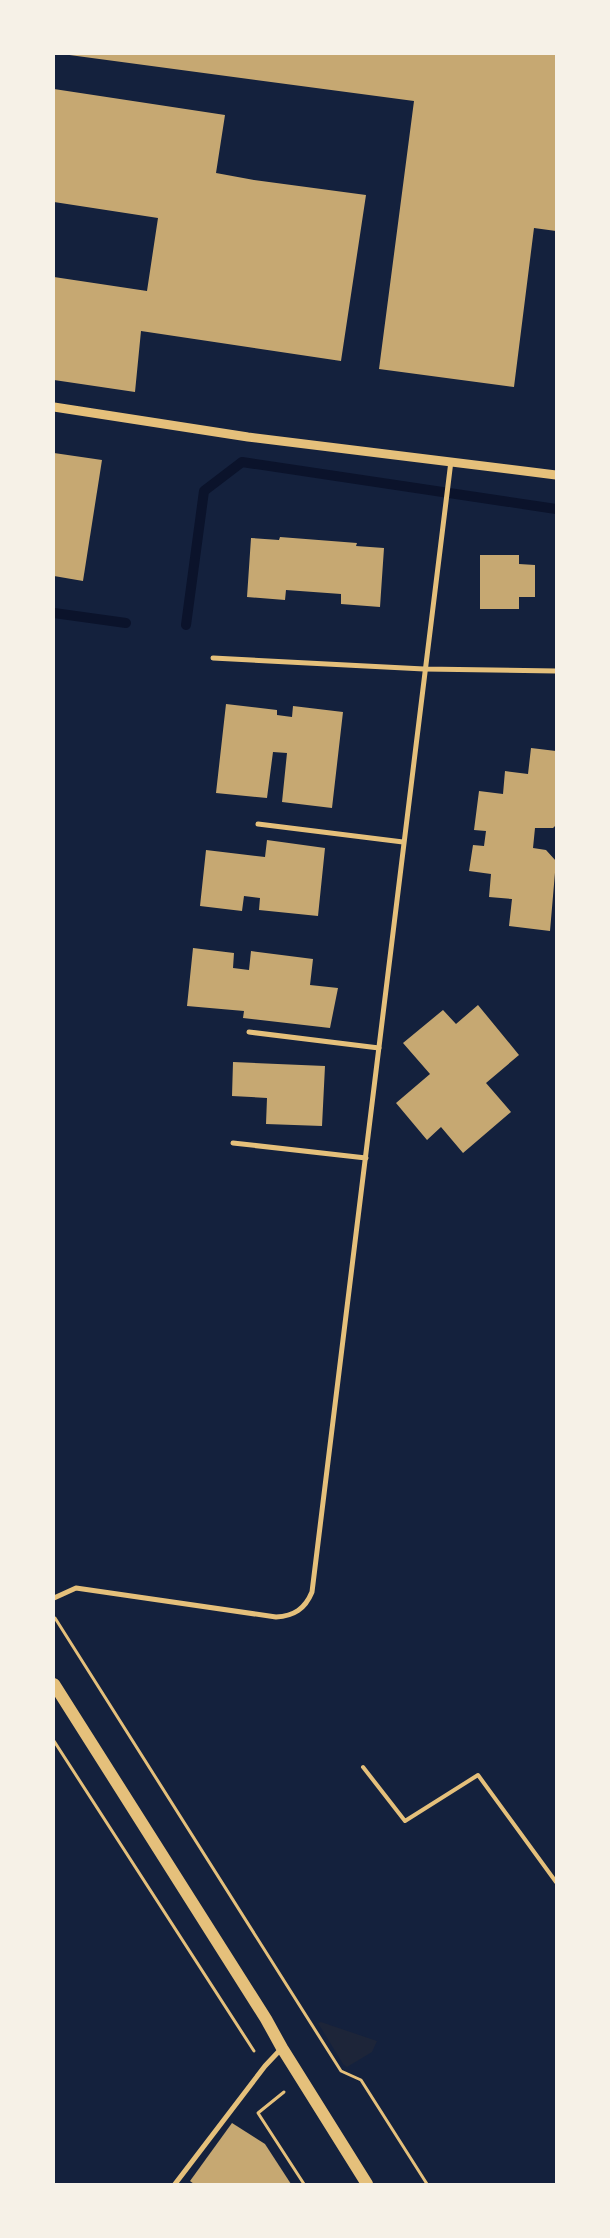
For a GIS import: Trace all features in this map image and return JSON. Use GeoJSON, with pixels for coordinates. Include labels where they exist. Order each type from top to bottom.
{"type":"FeatureCollection","features":[{"type":"Feature","properties":{"kind":"main road"},"geometry":{"type":"LineString","coordinates":[[54,1684],[266,2018],[282,2048],[367,2184]]}},
{"type":"Feature","properties":{"kind":"street"},"geometry":{"type":"LineString","coordinates":[[54,407],[248,437],[556,475]]}},
{"type":"Feature","properties":{"kind":"street"},"geometry":{"type":"LineString","coordinates":[[54,1598],[76,1588],[276,1617],[294,1613],[308,1601],[312,1592],[366,1158],[402,842],[450,461]]}},
{"type":"Feature","properties":{"kind":"street"},"geometry":{"type":"LineString","coordinates":[[213,658],[424,669],[556,671]]}},
{"type":"Feature","properties":{"kind":"street"},"geometry":{"type":"LineString","coordinates":[[258,824],[402,842]]}},
{"type":"Feature","properties":{"kind":"street"},"geometry":{"type":"LineString","coordinates":[[249,1032],[379,1048]]}},
{"type":"Feature","properties":{"kind":"street"},"geometry":{"type":"LineString","coordinates":[[233,1143],[366,1158]]}},
{"type":"Feature","properties":{"kind":"street"},"geometry":{"type":"LineString","coordinates":[[174,2184],[265,2066],[282,2048]]}},
{"type":"Feature","properties":{"kind":"lane"},"geometry":{"type":"LineString","coordinates":[[363,1767],[405,1821],[478,1775],[556,1882]]}},
{"type":"Feature","properties":{"kind":"path"},"geometry":{"type":"LineString","coordinates":[[54,1616],[341,2071],[361,2080],[427,2184]]}},
{"type":"Feature","properties":{"kind":"path"},"geometry":{"type":"LineString","coordinates":[[54,1741],[242,2036],[265,2066]]}},
{"type":"Feature","properties":{"kind":"path"},"geometry":{"type":"LineString","coordinates":[[284,2092],[258,2113],[304,2184]]}},
{"type":"Feature","properties":{"kind":"shaded area"},"geometry":{"type":"Polygon","coordinates":[[[321,2022],[377,2041],[372,2052],[347,2067],[343,2064],[318,2023],[321,2022]]]}},
{"type":"Feature","properties":{"kind":"building"},"geometry":{"type":"Polygon","coordinates":[[[62,54],[556,54],[556,231],[534,228],[514,387],[379,369],[414,101],[62,54]]]}},
{"type":"Feature","properties":{"kind":"building"},"geometry":{"type":"Polygon","coordinates":[[[54,89],[225,115],[216,173],[366,195],[341,361],[141,331],[135,392],[54,380],[54,277],[147,291],[158,218],[54,202],[54,89]]]}},
{"type":"Feature","properties":{"kind":"building"},"geometry":{"type":"Polygon","coordinates":[[[54,453],[102,460],[83,581],[54,576],[54,453]]]}},
{"type":"Feature","properties":{"kind":"building"},"geometry":{"type":"Polygon","coordinates":[[[280,537],[357,543],[356,546],[384,548],[380,607],[341,604],[341,594],[286,590],[285,600],[247,597],[251,538],[279,540],[280,537]]]}},
{"type":"Feature","properties":{"kind":"building"},"geometry":{"type":"Polygon","coordinates":[[[480,555],[519,555],[519,564],[535,565],[535,597],[519,597],[519,609],[480,609],[480,555]]]}},
{"type":"Feature","properties":{"kind":"building"},"geometry":{"type":"Polygon","coordinates":[[[226,704],[277,710],[277,715],[292,717],[293,706],[343,712],[332,808],[282,802],[287,753],[273,752],[267,798],[216,793],[226,704]]]}},
{"type":"Feature","properties":{"kind":"building"},"geometry":{"type":"Polygon","coordinates":[[[531,748],[556,751],[556,825],[553,828],[535,828],[533,848],[546,850],[556,861],[550,931],[509,926],[512,899],[489,897],[491,874],[469,871],[473,845],[484,846],[486,831],[474,830],[479,791],[503,794],[505,771],[528,774],[531,748]]]}},
{"type":"Feature","properties":{"kind":"building"},"geometry":{"type":"Polygon","coordinates":[[[267,840],[325,848],[318,916],[259,910],[260,898],[244,896],[242,911],[200,906],[206,850],[265,857],[267,840]]]}},
{"type":"Feature","properties":{"kind":"building"},"geometry":{"type":"Polygon","coordinates":[[[193,948],[234,953],[233,968],[249,970],[251,951],[313,959],[310,985],[338,988],[330,1028],[243,1018],[244,1011],[187,1006],[193,948]]]}},
{"type":"Feature","properties":{"kind":"building"},"geometry":{"type":"Polygon","coordinates":[[[478,1005],[519,1055],[486,1083],[511,1112],[463,1153],[441,1127],[427,1140],[396,1103],[430,1074],[403,1043],[443,1010],[456,1024],[478,1005]]]}},
{"type":"Feature","properties":{"kind":"building"},"geometry":{"type":"Polygon","coordinates":[[[233,1062],[325,1066],[322,1126],[266,1124],[267,1098],[232,1096],[233,1062]]]}},
{"type":"Feature","properties":{"kind":"building"},"geometry":{"type":"Polygon","coordinates":[[[232,2123],[265,2144],[291,2184],[194,2184],[190,2181],[232,2123]]]}},
{"type":"Feature","properties":{"kind":"waterway"},"geometry":{"type":"LineString","coordinates":[[186,625],[204,491],[242,462],[556,509]]}},
{"type":"Feature","properties":{"kind":"waterway"},"geometry":{"type":"LineString","coordinates":[[54,613],[126,623]]}}]}
